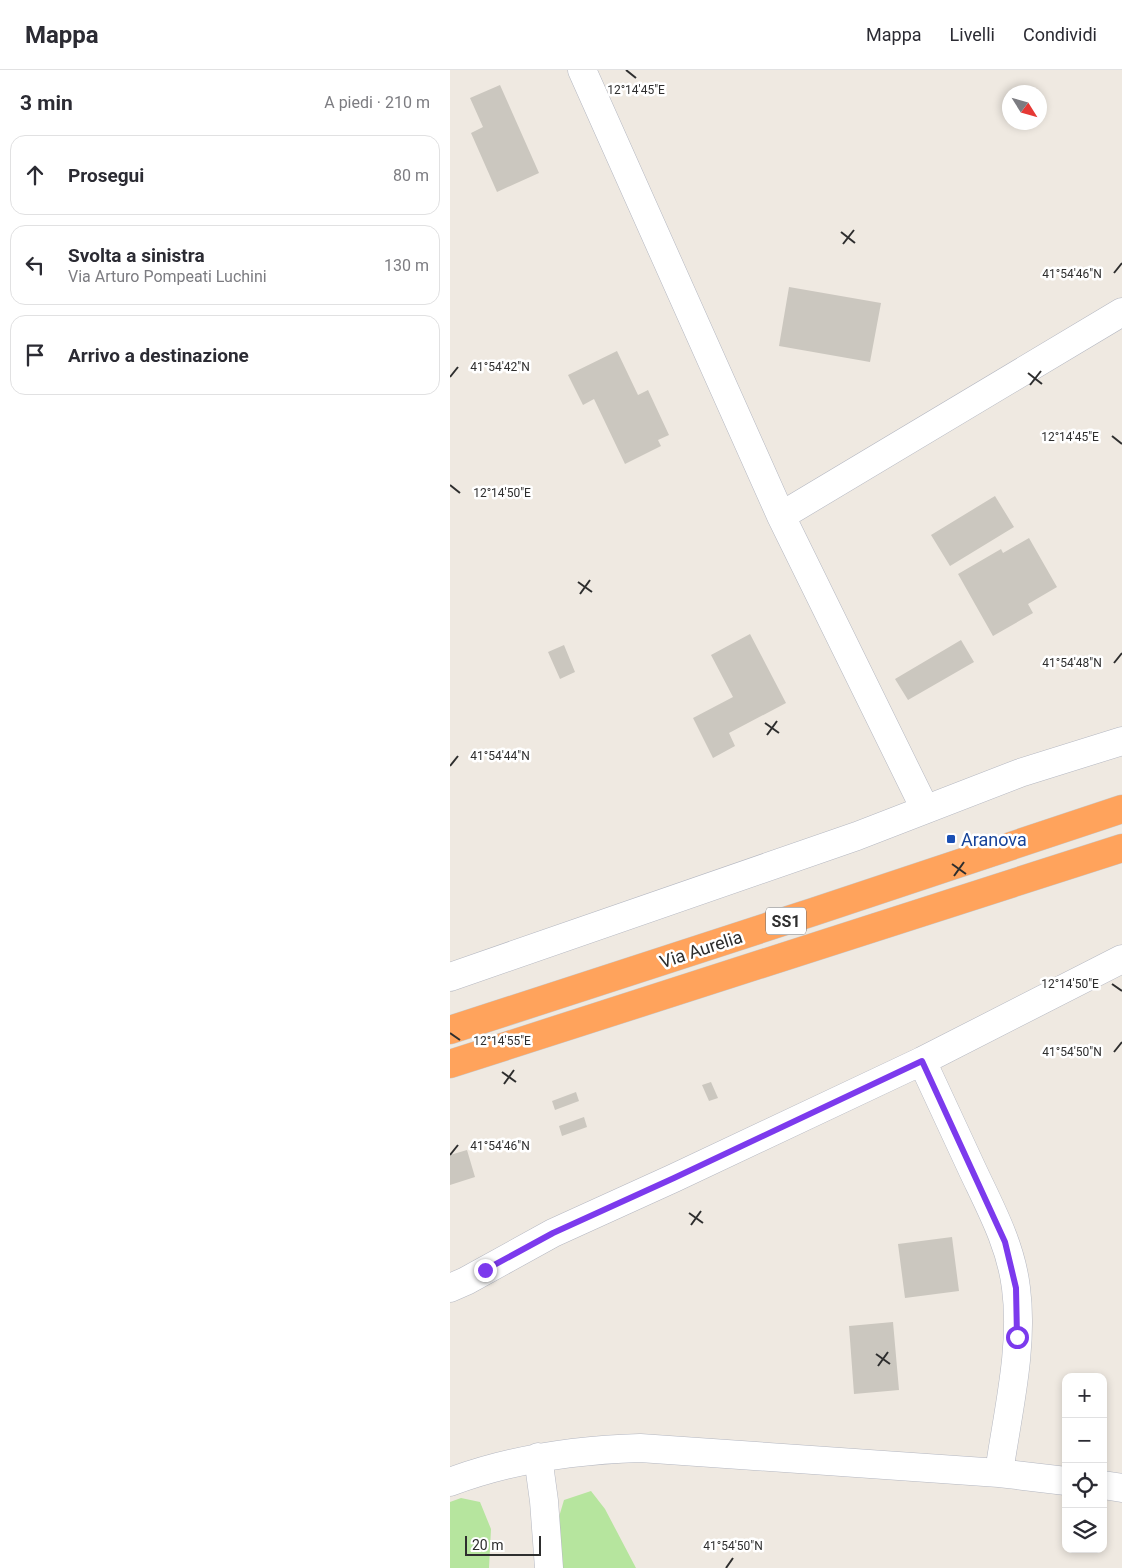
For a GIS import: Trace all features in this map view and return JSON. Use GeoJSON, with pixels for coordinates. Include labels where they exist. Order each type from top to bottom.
{"type":"FeatureCollection","features":[{"type":"Feature","properties":{"kind":"highway","name":"Via Aurelia"},"geometry":{"type":"LineString","coordinates":[[450,1030],[1122,809]]}},
{"type":"Feature","properties":{"kind":"highway","name":"Via Aurelia"},"geometry":{"type":"LineString","coordinates":[[450,1064],[1122,848]]}},
{"type":"Feature","properties":{"kind":"street"},"geometry":{"type":"LineString","coordinates":[[582,70],[781,516],[925,809]]}},
{"type":"Feature","properties":{"kind":"street"},"geometry":{"type":"LineString","coordinates":[[781,516],[1122,312]]}},
{"type":"Feature","properties":{"kind":"street"},"geometry":{"type":"LineString","coordinates":[[450,977],[856,836],[1020,773],[1122,741]]}},
{"type":"Feature","properties":{"kind":"street"},"geometry":{"type":"LineString","coordinates":[[455,1287],[553,1233],[922,1061],[1122,959]]}},
{"type":"Feature","properties":{"kind":"street"},"geometry":{"type":"LineString","coordinates":[[922,1061],[993,1212],[1005,1242],[1013,1271],[1018,1304],[1016,1355],[999,1474]]}},
{"type":"Feature","properties":{"kind":"street"},"geometry":{"type":"LineString","coordinates":[[450,1482],[491,1468],[538,1457],[586,1451],[640,1448],[999,1474],[1062,1481]]}},
{"type":"Feature","properties":{"kind":"street"},"geometry":{"type":"LineString","coordinates":[[538,1457],[544,1500],[549,1568]]}},
{"type":"Feature","properties":{"kind":"street"},"geometry":{"type":"LineString","coordinates":[[1107,1486],[1122,1488]]}},
{"type":"Feature","properties":{"kind":"green space"},"geometry":{"type":"Polygon","coordinates":[[[591,1491],[605,1509],[636,1568],[559,1568],[556,1527],[564,1500],[591,1491]]]}},
{"type":"Feature","properties":{"kind":"green space"},"geometry":{"type":"Polygon","coordinates":[[[461,1498],[480,1502],[491,1529],[489,1568],[450,1568],[450,1502],[461,1498]]]}},
{"type":"Feature","properties":{"kind":"building"},"geometry":{"type":"Polygon","coordinates":[[[500,85],[539,173],[497,192],[471,133],[483,127],[470,98],[500,85]]]}},
{"type":"Feature","properties":{"kind":"building"},"geometry":{"type":"Polygon","coordinates":[[[789,287],[881,303],[870,362],[779,346],[789,287]]]}},
{"type":"Feature","properties":{"kind":"building"},"geometry":{"type":"Polygon","coordinates":[[[617,351],[638,395],[648,390],[669,435],[658,440],[661,446],[625,464],[594,399],[583,405],[568,375],[617,351]]]}},
{"type":"Feature","properties":{"kind":"building"},"geometry":{"type":"Polygon","coordinates":[[[995,496],[1014,527],[950,566],[931,535],[995,496]]]}},
{"type":"Feature","properties":{"kind":"building"},"geometry":{"type":"Polygon","coordinates":[[[1029,538],[1057,587],[1028,604],[1033,613],[993,636],[958,574],[1001,549],[1003,553],[1029,538]]]}},
{"type":"Feature","properties":{"kind":"building"},"geometry":{"type":"Polygon","coordinates":[[[750,634],[786,703],[729,733],[735,746],[713,758],[693,718],[733,697],[711,655],[750,634]]]}},
{"type":"Feature","properties":{"kind":"building"},"geometry":{"type":"Polygon","coordinates":[[[961,640],[974,662],[908,700],[895,679],[961,640]]]}},
{"type":"Feature","properties":{"kind":"building"},"geometry":{"type":"Polygon","coordinates":[[[564,645],[575,672],[560,679],[548,652],[564,645]]]}},
{"type":"Feature","properties":{"kind":"building"},"geometry":{"type":"Polygon","coordinates":[[[711,1082],[718,1098],[709,1101],[702,1085],[711,1082]]]}},
{"type":"Feature","properties":{"kind":"building"},"geometry":{"type":"Polygon","coordinates":[[[576,1092],[579,1101],[555,1110],[552,1101],[576,1092]]]}},
{"type":"Feature","properties":{"kind":"building"},"geometry":{"type":"Polygon","coordinates":[[[584,1117],[587,1127],[562,1136],[559,1126],[584,1117]]]}},
{"type":"Feature","properties":{"kind":"building"},"geometry":{"type":"Polygon","coordinates":[[[467,1150],[475,1177],[450,1185],[450,1155],[467,1150]]]}},
{"type":"Feature","properties":{"kind":"building"},"geometry":{"type":"Polygon","coordinates":[[[952,1237],[959,1291],[905,1298],[898,1244],[952,1237]]]}},
{"type":"Feature","properties":{"kind":"building"},"geometry":{"type":"Polygon","coordinates":[[[893,1322],[899,1390],[854,1394],[849,1326],[893,1322]]]}},
{"type":"Feature","properties":{"kind":"place","name":"Aranova"},"geometry":{"type":"Point","coordinates":[951,839]}},
{"type":"Feature","properties":{"kind":"route"},"geometry":{"type":"LineString","coordinates":[[485,1270],[553,1233],[922,1061],[993,1212],[1005,1242],[1016,1288],[1018,1304],[1017,1337]]}}]}
